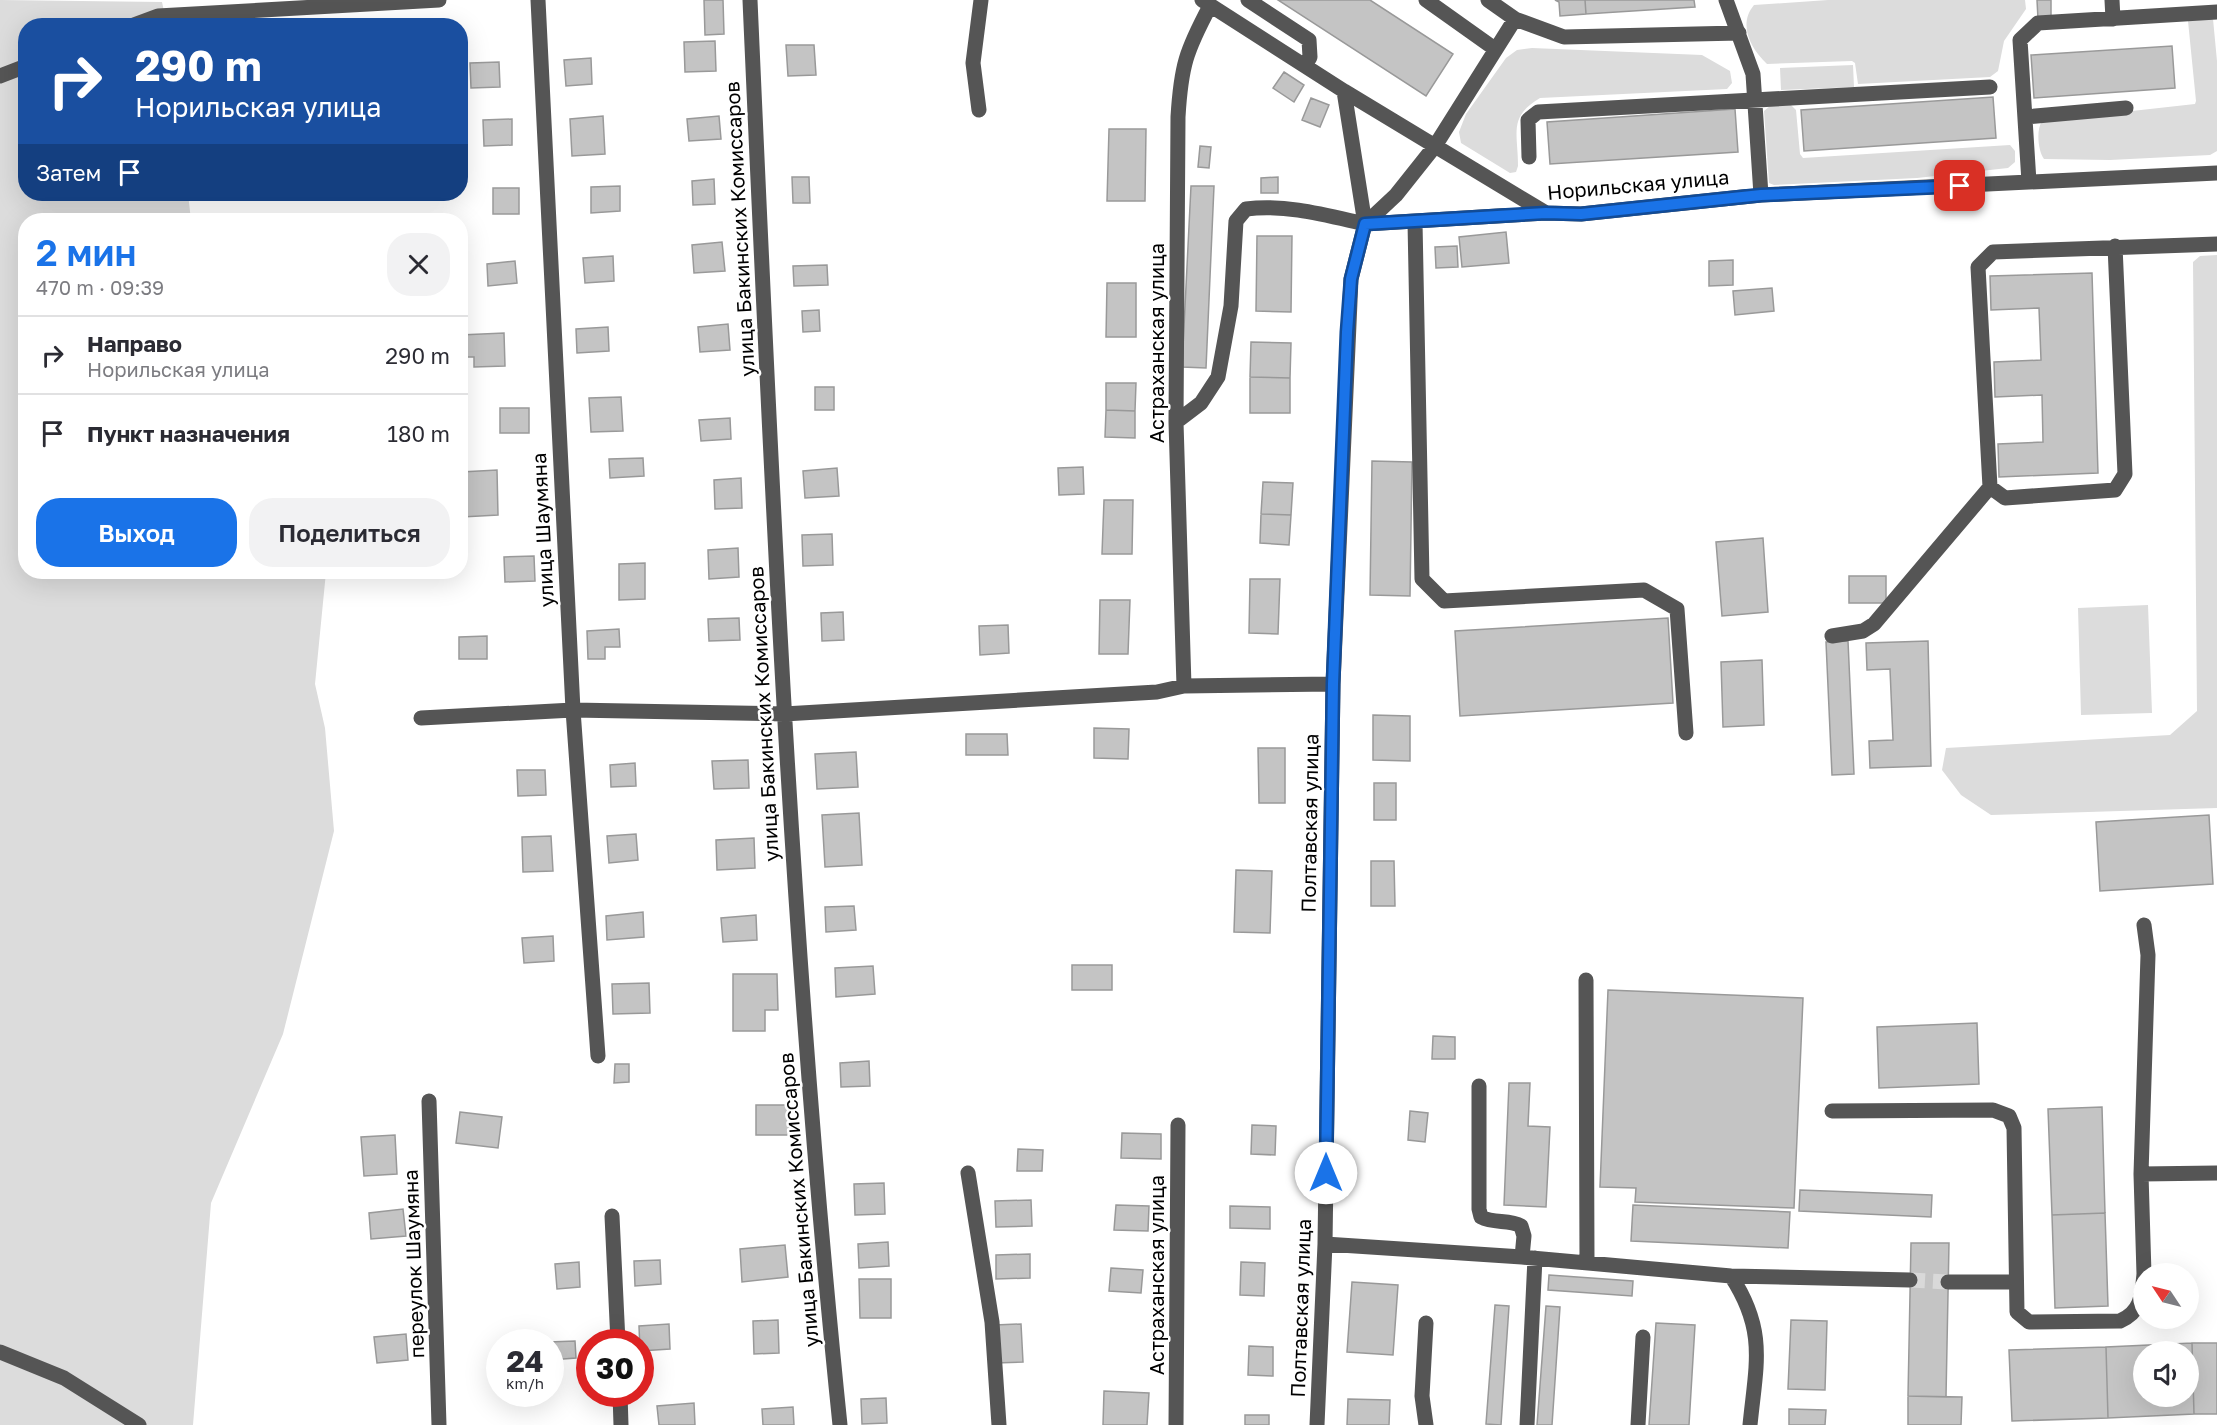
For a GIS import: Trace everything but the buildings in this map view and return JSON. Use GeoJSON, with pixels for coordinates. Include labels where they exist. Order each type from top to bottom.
{"type":"FeatureCollection","features":[{"type":"Feature","properties":{"kind":"street"},"geometry":{"type":"LineString","coordinates":[[153,18],[439,0]]}},
{"type":"Feature","properties":{"kind":"street","name":"улица Шаумяна"},"geometry":{"type":"LineString","coordinates":[[538,0],[573,710],[597,1056]]}},
{"type":"Feature","properties":{"kind":"street","name":"улица Бакинских Комиссаров"},"geometry":{"type":"LineString","coordinates":[[750,0],[783,714],[811,1126],[840,1425]]}},
{"type":"Feature","properties":{"kind":"street"},"geometry":{"type":"LineString","coordinates":[[979,110],[973,63],[981,0]]}},
{"type":"Feature","properties":{"kind":"street"},"geometry":{"type":"LineString","coordinates":[[1248,0],[1309,40],[1310,57],[1305,66]]}},
{"type":"Feature","properties":{"kind":"street"},"geometry":{"type":"LineString","coordinates":[[1426,0],[1495,49]]}},
{"type":"Feature","properties":{"kind":"street"},"geometry":{"type":"LineString","coordinates":[[1488,0],[1515,19],[1564,37],[1739,33]]}},
{"type":"Feature","properties":{"kind":"street"},"geometry":{"type":"LineString","coordinates":[[1726,0],[1753,74],[1761,195]]}},
{"type":"Feature","properties":{"kind":"street"},"geometry":{"type":"LineString","coordinates":[[2112,0],[2113,19]]}},
{"type":"Feature","properties":{"kind":"street"},"geometry":{"type":"LineString","coordinates":[[1206,3],[1344,91],[1546,213]]}},
{"type":"Feature","properties":{"kind":"street","name":"Астраханская улица"},"geometry":{"type":"LineString","coordinates":[[1185,686],[1176,422],[1181,74],[1190,43],[1206,3]]}},
{"type":"Feature","properties":{"kind":"street"},"geometry":{"type":"LineString","coordinates":[[2029,182],[2020,40],[2038,23],[2217,12]]}},
{"type":"Feature","properties":{"kind":"street"},"geometry":{"type":"LineString","coordinates":[[1365,224],[1396,195],[1435,146],[1515,19]]}},
{"type":"Feature","properties":{"kind":"street"},"geometry":{"type":"LineString","coordinates":[[0,75],[18,69]]}},
{"type":"Feature","properties":{"kind":"street"},"geometry":{"type":"LineString","coordinates":[[1529,157],[1528,120],[1538,112],[1990,87]]}},
{"type":"Feature","properties":{"kind":"street"},"geometry":{"type":"LineString","coordinates":[[1344,91],[1365,224]]}},
{"type":"Feature","properties":{"kind":"street"},"geometry":{"type":"LineString","coordinates":[[2025,117],[2126,108]]}},
{"type":"Feature","properties":{"kind":"street","name":"Норильская улица"},"geometry":{"type":"LineString","coordinates":[[1176,422],[1201,404],[1218,376],[1231,306],[1236,221],[1246,209],[1272,206],[1301,209],[1365,224],[1546,213],[1581,214],[1761,195],[2217,173]]}},
{"type":"Feature","properties":{"kind":"street"},"geometry":{"type":"LineString","coordinates":[[1415,222],[1422,579],[1444,601],[1644,590],[1677,609],[1686,733]]}},
{"type":"Feature","properties":{"kind":"street","name":"Полтавская улица"},"geometry":{"type":"LineString","coordinates":[[1317,1425],[1325,1244],[1333,684],[1347,332],[1351,279],[1365,224]]}},
{"type":"Feature","properties":{"kind":"street"},"geometry":{"type":"LineString","coordinates":[[1832,636],[1863,631],[1874,624],[1990,487],[1978,267],[1993,252],[2217,244]]}},
{"type":"Feature","properties":{"kind":"street"},"geometry":{"type":"LineString","coordinates":[[1990,487],[2005,498],[2115,490],[2125,474],[2115,246]]}},
{"type":"Feature","properties":{"kind":"street"},"geometry":{"type":"LineString","coordinates":[[421,718],[573,710],[783,714],[1158,692],[1185,686],[1333,684]]}},
{"type":"Feature","properties":{"kind":"street"},"geometry":{"type":"LineString","coordinates":[[2144,925],[2148,955],[2141,1174],[2144,1263]]}},
{"type":"Feature","properties":{"kind":"street"},"geometry":{"type":"LineString","coordinates":[[1586,980],[1587,1262]]}},
{"type":"Feature","properties":{"kind":"street"},"geometry":{"type":"LineString","coordinates":[[1479,1086],[1479,1209],[1481,1217],[1489,1221],[1516,1223],[1521,1226],[1529,1257],[1527,1425]]}},
{"type":"Feature","properties":{"kind":"street","name":"переулок Шаумяна"},"geometry":{"type":"LineString","coordinates":[[429,1101],[439,1425]]}},
{"type":"Feature","properties":{"kind":"street"},"geometry":{"type":"LineString","coordinates":[[1832,1111],[1993,1110],[2009,1116],[2014,1128],[2017,1312],[2029,1322],[2120,1321],[2133,1315]]}},
{"type":"Feature","properties":{"kind":"street","name":"Астраханская улица"},"geometry":{"type":"LineString","coordinates":[[1176,1425],[1178,1125]]}},
{"type":"Feature","properties":{"kind":"street"},"geometry":{"type":"LineString","coordinates":[[968,1173],[992,1322],[999,1425]]}},
{"type":"Feature","properties":{"kind":"street"},"geometry":{"type":"LineString","coordinates":[[2141,1174],[2217,1173]]}},
{"type":"Feature","properties":{"kind":"street"},"geometry":{"type":"LineString","coordinates":[[612,1216],[617,1329]]}},
{"type":"Feature","properties":{"kind":"street"},"geometry":{"type":"LineString","coordinates":[[1325,1244],[1529,1257],[1731,1276],[1910,1280]]}},
{"type":"Feature","properties":{"kind":"street"},"geometry":{"type":"LineString","coordinates":[[1731,1276],[1745,1297],[1758,1343],[1750,1425]]}},
{"type":"Feature","properties":{"kind":"street"},"geometry":{"type":"LineString","coordinates":[[1948,1282],[2016,1282]]}},
{"type":"Feature","properties":{"kind":"street"},"geometry":{"type":"LineString","coordinates":[[1426,1323],[1422,1396],[1426,1425]]}},
{"type":"Feature","properties":{"kind":"street"},"geometry":{"type":"LineString","coordinates":[[1638,1425],[1643,1337]]}},
{"type":"Feature","properties":{"kind":"street"},"geometry":{"type":"LineString","coordinates":[[0,1352],[64,1378],[139,1425]]}},
{"type":"Feature","properties":{"kind":"street"},"geometry":{"type":"LineString","coordinates":[[620,1407],[621,1425]]}},
{"type":"Feature","properties":{"kind":"shaded area"},"geometry":{"type":"Polygon","coordinates":[[[0,0],[162,2],[165,18],[18,18],[18,201],[189,201],[190,213],[18,213],[18,579],[325,579],[315,684],[325,728],[334,831],[283,1034],[211,1203],[193,1425],[0,1425],[0,0]]]}},
{"type":"Feature","properties":{"kind":"shaded area"},"geometry":{"type":"Polygon","coordinates":[[[1828,0],[2025,0],[2026,9],[2004,41],[1998,71],[1990,77],[1858,84],[1855,63],[1852,61],[1767,64],[1761,58],[1748,36],[1747,20],[1754,5],[1828,0]]]}},
{"type":"Feature","properties":{"kind":"shaded area"},"geometry":{"type":"Polygon","coordinates":[[[2190,19],[2213,19],[2217,61],[2217,151],[2210,155],[2110,160],[2044,159],[2040,151],[2039,140],[2042,121],[2195,104],[2188,21],[2190,19]]]}},
{"type":"Feature","properties":{"kind":"shaded area"},"geometry":{"type":"Polygon","coordinates":[[[1532,48],[1702,55],[1730,71],[1732,83],[1727,89],[1540,98],[1523,112],[1519,119],[1517,126],[1518,166],[1516,172],[1510,173],[1461,143],[1459,132],[1466,114],[1506,58],[1517,50],[1532,48]]]}},
{"type":"Feature","properties":{"kind":"shaded area"},"geometry":{"type":"Polygon","coordinates":[[[1853,65],[1854,87],[1781,90],[1780,68],[1853,65]]]}},
{"type":"Feature","properties":{"kind":"shaded area"},"geometry":{"type":"Polygon","coordinates":[[[1791,105],[1796,110],[1800,154],[1803,158],[2010,145],[2015,151],[2015,162],[2008,168],[1917,178],[1774,185],[1769,183],[1764,111],[1770,106],[1791,105]]]}},
{"type":"Feature","properties":{"kind":"shaded area"},"geometry":{"type":"Polygon","coordinates":[[[2217,255],[2217,808],[1991,815],[1961,795],[1942,770],[1946,748],[2170,735],[2197,711],[2193,262],[2200,256],[2217,255]]]}},
{"type":"Feature","properties":{"kind":"shaded area"},"geometry":{"type":"Polygon","coordinates":[[[2148,605],[2152,713],[2081,715],[2078,608],[2148,605]]]}},
{"type":"Feature","properties":{"kind":"tunnel"},"geometry":{"type":"LineString","coordinates":[[1910,1280],[1948,1282]]}},
{"type":"Feature","properties":{"kind":"route"},"geometry":{"type":"LineString","coordinates":[[1326,1173],[1329,842],[1347,332],[1351,279],[1365,224],[1546,213],[1581,214],[1761,195],[1960,186]]}}]}
